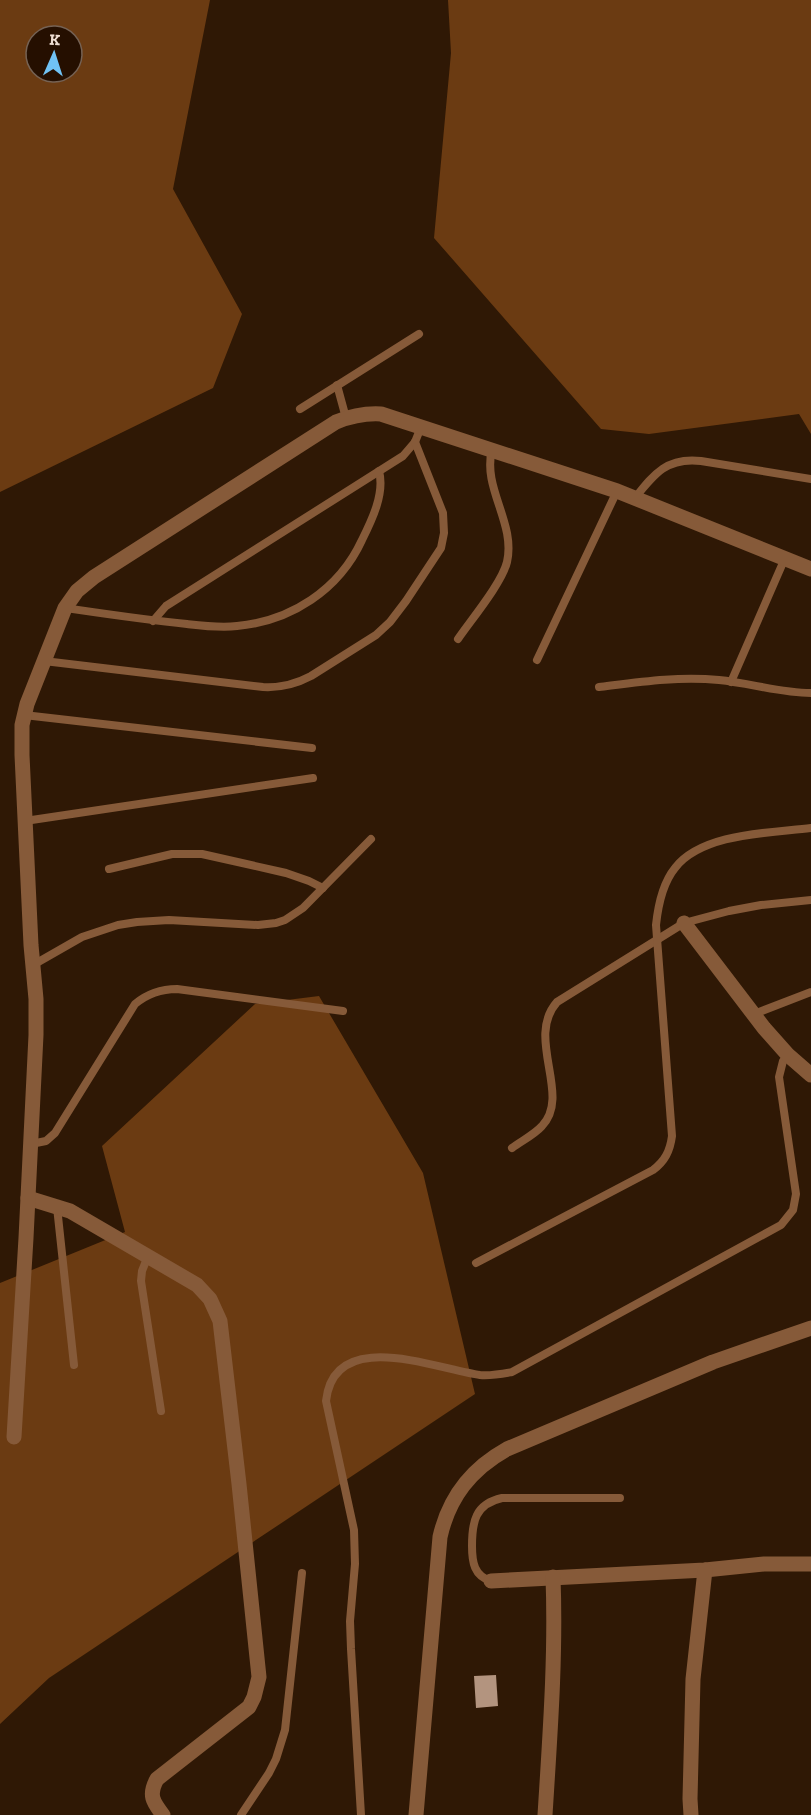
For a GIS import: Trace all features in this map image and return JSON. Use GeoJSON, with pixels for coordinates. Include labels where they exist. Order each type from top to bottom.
{"type":"FeatureCollection","features":[{"type":"Feature","properties":{"kind":"street"},"geometry":{"type":"LineString","coordinates":[[14,1437],[36,1035],[21,739],[24,715],[44,661],[65,608],[77,591],[94,577],[336,422],[368,413],[381,414],[616,491],[811,569]]}},
{"type":"Feature","properties":{"kind":"street"},"geometry":{"type":"LineString","coordinates":[[684,923],[754,1014],[788,1054],[811,1075]]}},
{"type":"Feature","properties":{"kind":"street"},"geometry":{"type":"LineString","coordinates":[[28,1198],[70,1211],[197,1285],[210,1299],[218,1313],[259,1668],[257,1686],[249,1707],[157,1779],[152,1790],[153,1801],[163,1815]]}},
{"type":"Feature","properties":{"kind":"street"},"geometry":{"type":"LineString","coordinates":[[416,1815],[440,1537],[448,1510],[463,1485],[483,1465],[507,1449],[713,1362],[811,1328]]}},
{"type":"Feature","properties":{"kind":"street"},"geometry":{"type":"LineString","coordinates":[[491,1581],[705,1570],[764,1564],[811,1564]]}},
{"type":"Feature","properties":{"kind":"street"},"geometry":{"type":"LineString","coordinates":[[691,1815],[693,1679],[705,1570]]}},
{"type":"Feature","properties":{"kind":"street"},"geometry":{"type":"LineString","coordinates":[[545,1815],[554,1663],[553,1577]]}},
{"type":"Feature","properties":{"kind":"lane"},"geometry":{"type":"LineString","coordinates":[[300,409],[419,334]]}},
{"type":"Feature","properties":{"kind":"lane"},"geometry":{"type":"LineString","coordinates":[[337,385],[346,418]]}},
{"type":"Feature","properties":{"kind":"lane"},"geometry":{"type":"LineString","coordinates":[[153,621],[166,606],[403,456],[415,442],[421,427]]}},
{"type":"Feature","properties":{"kind":"lane"},"geometry":{"type":"LineString","coordinates":[[44,661],[273,687],[293,684],[312,676],[375,635],[390,622],[441,548],[444,533],[443,513],[415,442]]}},
{"type":"Feature","properties":{"kind":"lane"},"geometry":{"type":"LineString","coordinates":[[458,639],[503,574],[508,554],[507,528],[491,477],[492,450]]}},
{"type":"Feature","properties":{"kind":"lane"},"geometry":{"type":"LineString","coordinates":[[634,498],[654,474],[668,465],[684,461],[701,461],[811,479]]}},
{"type":"Feature","properties":{"kind":"lane"},"geometry":{"type":"LineString","coordinates":[[65,608],[153,621],[222,627],[243,626],[280,617],[309,602],[342,573],[358,549],[370,522],[381,488],[379,471]]}},
{"type":"Feature","properties":{"kind":"lane"},"geometry":{"type":"LineString","coordinates":[[537,660],[616,491]]}},
{"type":"Feature","properties":{"kind":"lane"},"geometry":{"type":"LineString","coordinates":[[731,682],[785,558]]}},
{"type":"Feature","properties":{"kind":"lane"},"geometry":{"type":"LineString","coordinates":[[599,687],[665,679],[698,679],[811,693]]}},
{"type":"Feature","properties":{"kind":"lane"},"geometry":{"type":"LineString","coordinates":[[24,715],[312,748]]}},
{"type":"Feature","properties":{"kind":"lane"},"geometry":{"type":"LineString","coordinates":[[25,821],[313,778]]}},
{"type":"Feature","properties":{"kind":"lane"},"geometry":{"type":"LineString","coordinates":[[476,1263],[653,1170],[666,1158],[671,1144],[672,1128],[656,940],[658,911],[662,896],[675,868],[690,855],[710,844],[721,840],[811,828]]}},
{"type":"Feature","properties":{"kind":"lane"},"geometry":{"type":"LineString","coordinates":[[33,965],[82,937],[118,925],[169,920],[258,925],[276,923],[294,915],[371,839]]}},
{"type":"Feature","properties":{"kind":"lane"},"geometry":{"type":"LineString","coordinates":[[109,869],[172,854],[202,854],[286,873],[323,888]]}},
{"type":"Feature","properties":{"kind":"lane"},"geometry":{"type":"LineString","coordinates":[[512,1148],[542,1127],[551,1108],[552,1093],[544,1027],[551,1008],[563,998],[684,923],[760,905],[811,900]]}},
{"type":"Feature","properties":{"kind":"lane"},"geometry":{"type":"LineString","coordinates":[[31,1144],[46,1141],[55,1133],[135,1004],[154,993],[177,989],[343,1011]]}},
{"type":"Feature","properties":{"kind":"lane"},"geometry":{"type":"LineString","coordinates":[[754,1014],[811,992]]}},
{"type":"Feature","properties":{"kind":"lane"},"geometry":{"type":"LineString","coordinates":[[361,1815],[350,1630],[356,1549],[354,1530],[326,1401],[332,1379],[341,1369],[354,1361],[382,1356],[479,1375],[512,1372],[781,1225],[793,1210],[796,1194],[779,1077],[783,1061],[788,1054]]}},
{"type":"Feature","properties":{"kind":"lane"},"geometry":{"type":"LineString","coordinates":[[57,1206],[74,1365]]}},
{"type":"Feature","properties":{"kind":"lane"},"geometry":{"type":"LineString","coordinates":[[147,1256],[141,1281],[161,1411]]}},
{"type":"Feature","properties":{"kind":"lane"},"geometry":{"type":"LineString","coordinates":[[491,1581],[477,1572],[472,1561],[473,1523],[479,1511],[489,1502],[502,1498],[620,1498]]}},
{"type":"Feature","properties":{"kind":"lane"},"geometry":{"type":"LineString","coordinates":[[241,1815],[269,1773],[285,1730],[302,1573]]}},
{"type":"Feature","properties":{"kind":"shaded area"},"geometry":{"type":"Polygon","coordinates":[[[0,0],[210,0],[173,189],[242,314],[213,388],[0,492],[0,0]]]}},
{"type":"Feature","properties":{"kind":"shaded area"},"geometry":{"type":"Polygon","coordinates":[[[448,0],[811,0],[811,434],[799,414],[649,434],[601,429],[434,238],[451,53],[448,0]]]}},
{"type":"Feature","properties":{"kind":"shaded area"},"geometry":{"type":"Polygon","coordinates":[[[319,996],[423,1173],[475,1394],[49,1678],[0,1724],[0,1283],[125,1232],[102,1146],[255,1004],[319,996]]]}},
{"type":"Feature","properties":{"kind":"building"},"geometry":{"type":"Polygon","coordinates":[[[496,1675],[498,1706],[476,1708],[474,1676],[496,1675]]]}}]}
